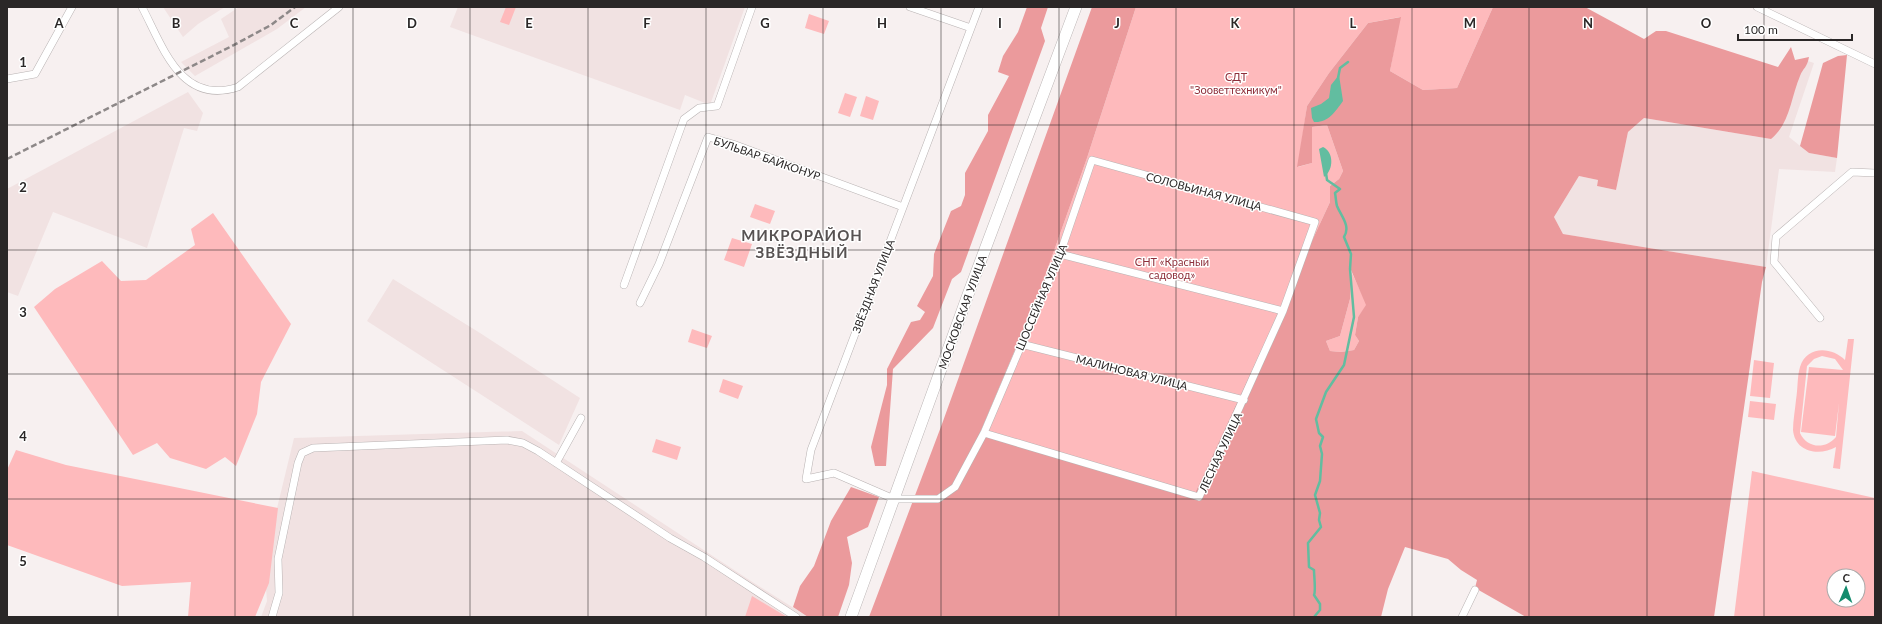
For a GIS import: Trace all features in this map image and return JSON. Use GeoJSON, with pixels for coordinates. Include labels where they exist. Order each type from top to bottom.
{"type":"FeatureCollection","features":[{"type":"Feature","properties":{"kind":"main road","name":"МОСКОВСКАЯ УЛИЦА"},"geometry":{"type":"LineString","coordinates":[[851,617],[969,292],[1076,7]]}},
{"type":"Feature","properties":{"kind":"street"},"geometry":{"type":"LineString","coordinates":[[7,79],[35,74],[72,7]]}},
{"type":"Feature","properties":{"kind":"street"},"geometry":{"type":"LineString","coordinates":[[142,7],[166,53],[185,79],[199,88],[212,92],[225,91],[238,87],[339,7]]}},
{"type":"Feature","properties":{"kind":"street"},"geometry":{"type":"LineString","coordinates":[[624,284],[684,119],[699,108],[717,106],[752,7]]}},
{"type":"Feature","properties":{"kind":"street"},"geometry":{"type":"LineString","coordinates":[[910,7],[971,28]]}},
{"type":"Feature","properties":{"kind":"street","name":"ЗВЁЗДНАЯ УЛИЦА"},"geometry":{"type":"LineString","coordinates":[[894,498],[834,474],[806,479],[811,450],[979,7]]}},
{"type":"Feature","properties":{"kind":"street"},"geometry":{"type":"LineString","coordinates":[[1757,7],[1875,64]]}},
{"type":"Feature","properties":{"kind":"street","name":"БУЛЬВАР БАЙКОНУР"},"geometry":{"type":"LineString","coordinates":[[640,303],[659,264],[708,137],[733,144],[903,207]]}},
{"type":"Feature","properties":{"kind":"street","name":"ШОССЕЙНАЯ УЛИЦА"},"geometry":{"type":"LineString","coordinates":[[894,498],[938,499],[955,487],[984,433],[1060,254],[1092,160]]}},
{"type":"Feature","properties":{"kind":"street","name":"СОЛОВЬИНАЯ УЛИЦА"},"geometry":{"type":"LineString","coordinates":[[1092,160],[1315,222]]}},
{"type":"Feature","properties":{"kind":"street"},"geometry":{"type":"LineString","coordinates":[[1820,318],[1774,262],[1776,237],[1852,172],[1875,173]]}},
{"type":"Feature","properties":{"kind":"street","name":"ЛЕСНАЯ УЛИЦА"},"geometry":{"type":"LineString","coordinates":[[984,433],[1199,497],[1283,311],[1315,222]]}},
{"type":"Feature","properties":{"kind":"street"},"geometry":{"type":"LineString","coordinates":[[1060,254],[1283,311]]}},
{"type":"Feature","properties":{"kind":"street","name":"МАЛИНОВАЯ УЛИЦА"},"geometry":{"type":"LineString","coordinates":[[1021,344],[1244,400]]}},
{"type":"Feature","properties":{"kind":"street"},"geometry":{"type":"LineString","coordinates":[[556,463],[581,418]]}},
{"type":"Feature","properties":{"kind":"street"},"geometry":{"type":"LineString","coordinates":[[272,617],[279,593],[278,559],[298,463],[302,453],[312,448],[507,440],[523,443],[556,463],[670,538],[704,557],[796,617]]}},
{"type":"Feature","properties":{"kind":"street"},"geometry":{"type":"LineString","coordinates":[[1462,617],[1475,590]]}},
{"type":"Feature","properties":{"kind":"shaded area"},"geometry":{"type":"Polygon","coordinates":[[[163,7],[225,7],[198,24],[183,37],[163,7]]]}},
{"type":"Feature","properties":{"kind":"shaded area"},"geometry":{"type":"Polygon","coordinates":[[[239,7],[306,7],[277,29],[195,76],[181,62],[229,37],[221,19],[239,7]]]}},
{"type":"Feature","properties":{"kind":"shaded area"},"geometry":{"type":"Polygon","coordinates":[[[458,7],[745,7],[710,105],[685,95],[680,110],[450,27],[458,7]]]}},
{"type":"Feature","properties":{"kind":"shaded area"},"geometry":{"type":"Polygon","coordinates":[[[1027,7],[1048,7],[1041,28],[1045,41],[961,272],[952,279],[933,328],[893,369],[886,466],[875,466],[871,447],[887,385],[887,369],[911,322],[920,320],[925,312],[917,306],[933,276],[934,254],[951,211],[961,206],[965,195],[965,173],[988,131],[988,115],[1009,76],[998,72],[1003,56],[1018,32],[1027,7]]]}},
{"type":"Feature","properties":{"kind":"shaded area"},"geometry":{"type":"Polygon","coordinates":[[[1092,7],[1136,7],[1087,158],[1039,293],[980,433],[1195,493],[1330,202],[1330,186],[1339,179],[1343,171],[1327,125],[1312,127],[1312,163],[1297,167],[1307,106],[1329,73],[1368,23],[1401,17],[1390,71],[1423,90],[1457,88],[1493,7],[1585,7],[1644,39],[1656,31],[1666,31],[1778,67],[1791,47],[1795,60],[1809,57],[1801,73],[1786,118],[1777,133],[1771,139],[1644,118],[1628,132],[1616,190],[1597,186],[1598,180],[1579,176],[1554,217],[1563,234],[1766,267],[1762,282],[1714,617],[1526,617],[1475,588],[1477,580],[1461,570],[1448,559],[1405,547],[1388,589],[1381,617],[869,617],[942,424],[1092,7]],[[1351,270],[1350,299],[1340,336],[1326,341],[1330,351],[1341,352],[1354,350],[1359,341],[1355,335],[1358,317],[1366,305],[1351,270]]]}},
{"type":"Feature","properties":{"kind":"shaded area"},"geometry":{"type":"Polygon","coordinates":[[[1847,55],[1837,158],[1809,153],[1800,146],[1823,63],[1838,56],[1847,55]]]}},
{"type":"Feature","properties":{"kind":"shaded area"},"geometry":{"type":"Polygon","coordinates":[[[1802,59],[1814,63],[1789,137],[1809,153],[1837,158],[1835,172],[1779,169],[1766,267],[1563,234],[1554,217],[1579,176],[1598,180],[1597,186],[1616,190],[1628,132],[1644,118],[1771,139],[1802,59]]]}},
{"type":"Feature","properties":{"kind":"shaded area"},"geometry":{"type":"Polygon","coordinates":[[[1339,75],[1343,101],[1334,113],[1327,119],[1314,122],[1311,108],[1321,104],[1329,98],[1331,85],[1339,75]]]}},
{"type":"Feature","properties":{"kind":"shaded area"},"geometry":{"type":"Polygon","coordinates":[[[188,92],[203,113],[197,131],[184,128],[147,248],[53,212],[18,296],[7,292],[7,189],[188,92]]]}},
{"type":"Feature","properties":{"kind":"shaded area"},"geometry":{"type":"Polygon","coordinates":[[[1323,147],[1327,149],[1331,157],[1330,170],[1324,177],[1319,149],[1323,147]]]}},
{"type":"Feature","properties":{"kind":"shaded area"},"geometry":{"type":"Polygon","coordinates":[[[393,279],[580,398],[559,445],[367,321],[393,279]]]}},
{"type":"Feature","properties":{"kind":"shaded area"},"geometry":{"type":"Polygon","coordinates":[[[522,431],[808,617],[261,617],[267,601],[264,562],[294,438],[522,431]]]}},
{"type":"Feature","properties":{"kind":"shaded area"},"geometry":{"type":"Polygon","coordinates":[[[851,487],[879,497],[868,527],[847,537],[852,563],[849,585],[838,617],[808,617],[793,607],[800,586],[814,566],[831,521],[851,487]]]}},
{"type":"Feature","properties":{"kind":"green space"},"geometry":{"type":"Polygon","coordinates":[[[506,7],[516,7],[509,25],[500,22],[506,7]]]}},
{"type":"Feature","properties":{"kind":"green space","name":"СНТ «Красный садовод»"},"geometry":{"type":"Polygon","coordinates":[[[1136,7],[1493,7],[1457,88],[1423,90],[1390,71],[1400,17],[1368,23],[1329,73],[1307,106],[1298,167],[1312,163],[1312,127],[1327,125],[1343,171],[1339,179],[1330,186],[1330,202],[1195,493],[980,433],[1039,293],[1087,158],[1136,7]]]}},
{"type":"Feature","properties":{"kind":"green space"},"geometry":{"type":"Polygon","coordinates":[[[809,14],[829,21],[824,34],[805,28],[809,14]]]}},
{"type":"Feature","properties":{"kind":"green space"},"geometry":{"type":"Polygon","coordinates":[[[845,93],[857,97],[850,117],[838,113],[845,93]]]}},
{"type":"Feature","properties":{"kind":"green space"},"geometry":{"type":"Polygon","coordinates":[[[866,96],[879,101],[873,120],[860,116],[866,96]]]}},
{"type":"Feature","properties":{"kind":"green space"},"geometry":{"type":"Polygon","coordinates":[[[755,204],[775,211],[770,224],[750,217],[755,204]]]}},
{"type":"Feature","properties":{"kind":"green space"},"geometry":{"type":"Polygon","coordinates":[[[213,213],[291,324],[261,382],[257,414],[236,466],[225,457],[206,469],[170,458],[157,443],[133,455],[34,307],[55,289],[102,261],[121,281],[146,280],[195,245],[191,229],[213,213]]]}},
{"type":"Feature","properties":{"kind":"green space"},"geometry":{"type":"Polygon","coordinates":[[[732,238],[752,244],[744,267],[724,260],[732,238]]]}},
{"type":"Feature","properties":{"kind":"green space"},"geometry":{"type":"Polygon","coordinates":[[[1350,269],[1367,305],[1358,317],[1355,335],[1359,341],[1354,350],[1341,352],[1330,351],[1326,341],[1340,336],[1350,299],[1350,269]]]}},
{"type":"Feature","properties":{"kind":"green space"},"geometry":{"type":"Polygon","coordinates":[[[692,329],[712,336],[707,348],[688,342],[692,329]]]}},
{"type":"Feature","properties":{"kind":"green space"},"geometry":{"type":"Polygon","coordinates":[[[1848,339],[1854,339],[1840,469],[1833,468],[1836,447],[1830,450],[1816,452],[1803,448],[1798,444],[1795,438],[1793,427],[1798,375],[1803,360],[1808,355],[1820,350],[1833,353],[1845,360],[1848,339]],[[1822,356],[1814,359],[1807,366],[1800,433],[1807,442],[1816,446],[1827,444],[1836,437],[1839,403],[1835,436],[1801,432],[1809,367],[1843,370],[1835,359],[1822,356]]]}},
{"type":"Feature","properties":{"kind":"green space"},"geometry":{"type":"Polygon","coordinates":[[[1754,360],[1774,363],[1770,398],[1750,396],[1754,360]]]}},
{"type":"Feature","properties":{"kind":"green space"},"geometry":{"type":"Polygon","coordinates":[[[723,379],[743,386],[738,399],[719,392],[723,379]]]}},
{"type":"Feature","properties":{"kind":"green space"},"geometry":{"type":"Polygon","coordinates":[[[1750,401],[1776,404],[1774,420],[1748,417],[1750,401]]]}},
{"type":"Feature","properties":{"kind":"green space"},"geometry":{"type":"Polygon","coordinates":[[[656,439],[681,447],[677,460],[652,452],[656,439]]]}},
{"type":"Feature","properties":{"kind":"green space"},"geometry":{"type":"Polygon","coordinates":[[[16,450],[66,465],[278,508],[269,583],[255,617],[188,617],[191,582],[122,586],[7,545],[7,470],[16,450]]]}},
{"type":"Feature","properties":{"kind":"green space"},"geometry":{"type":"Polygon","coordinates":[[[1752,471],[1875,498],[1875,617],[1734,617],[1752,471]]]}},
{"type":"Feature","properties":{"kind":"green space"},"geometry":{"type":"Polygon","coordinates":[[[752,596],[787,617],[745,617],[752,596]]]}},
{"type":"Feature","properties":{"kind":"waterway"},"geometry":{"type":"LineString","coordinates":[[1338,78],[1340,68],[1348,62]]}},
{"type":"Feature","properties":{"kind":"waterway"},"geometry":{"type":"LineString","coordinates":[[1314,617],[1320,610],[1320,604],[1314,595],[1314,570],[1309,567],[1308,543],[1321,527],[1319,520],[1320,513],[1315,495],[1320,481],[1322,454],[1320,446],[1323,437],[1319,433],[1316,419],[1326,392],[1344,365],[1354,317],[1350,269],[1351,254],[1344,237],[1346,233],[1345,221],[1337,206],[1335,193],[1340,189],[1327,180],[1326,173]]}},
{"type":"Feature","properties":{"kind":"railway"},"geometry":{"type":"LineString","coordinates":[[7,159],[232,46],[271,25],[295,7]]}},
{"type":"Feature","properties":{"kind":"district","name":"МИКРОРАЙОН ЗВЁЗДНЫЙ"},"geometry":{"type":"Point","coordinates":[802,244]}},
{"type":"Feature","properties":{"kind":"park label","name":"СДТ \"Зооветтехникум\""},"geometry":{"type":"Point","coordinates":[1236,82]}}]}
